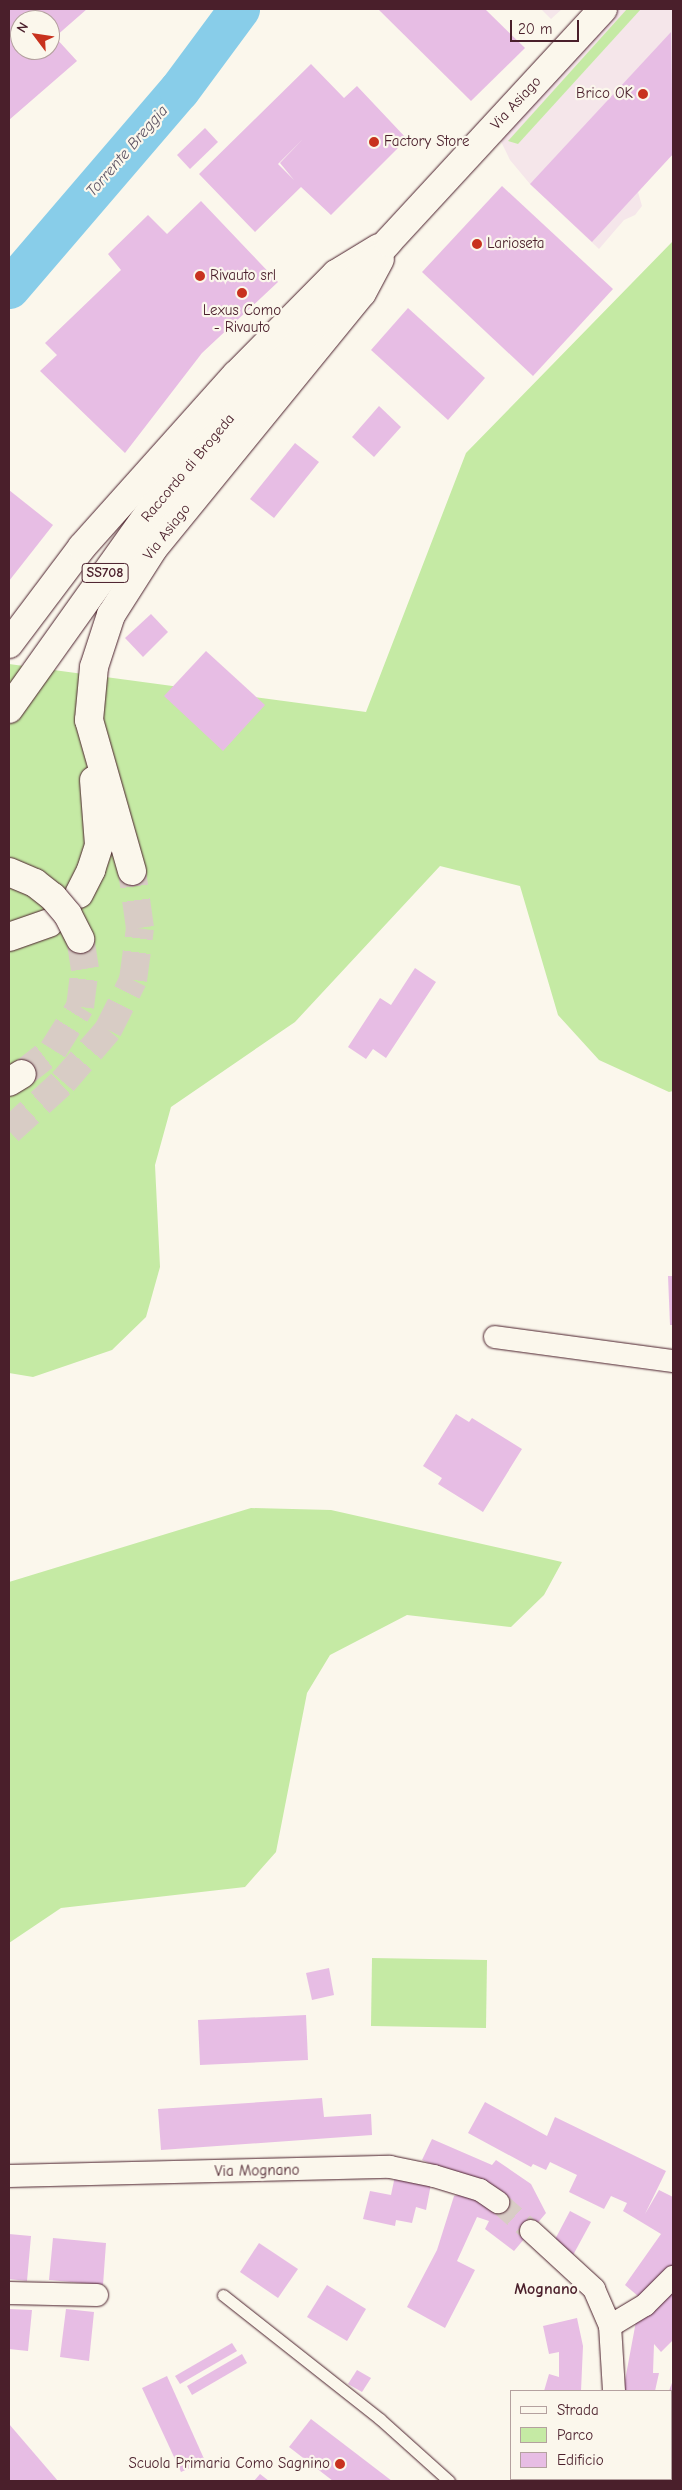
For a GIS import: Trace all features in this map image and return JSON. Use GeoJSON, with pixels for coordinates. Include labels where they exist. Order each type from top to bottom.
{"type":"FeatureCollection","features":[{"type":"Feature","properties":{"kind":"street","name":"Via Asiago"},"geometry":{"type":"LineString","coordinates":[[132,871],[89,720],[100,644],[126,588],[178,518],[362,293],[388,242],[603,9]]}},
{"type":"Feature","properties":{"kind":"street","name":"Via Asiago"},"geometry":{"type":"LineString","coordinates":[[9,644],[82,546],[236,375],[336,274],[388,242]]}},
{"type":"Feature","properties":{"kind":"street","name":"Raccordo di Brogeda"},"geometry":{"type":"LineString","coordinates":[[9,709],[153,507],[388,242]]}},
{"type":"Feature","properties":{"kind":"street","name":"SS708"},"geometry":{"type":"LineString","coordinates":[[78,894],[91,870],[99,845],[89,720]]}},
{"type":"Feature","properties":{"kind":"street"},"geometry":{"type":"LineString","coordinates":[[9,872],[35,883],[53,897],[68,915],[80,939]]}},
{"type":"Feature","properties":{"kind":"street"},"geometry":{"type":"LineString","coordinates":[[9,937],[49,923]]}},
{"type":"Feature","properties":{"kind":"street"},"geometry":{"type":"LineString","coordinates":[[495,1337],[673,1361]]}},
{"type":"Feature","properties":{"kind":"street","name":"Via Mognano"},"geometry":{"type":"LineString","coordinates":[[9,2176],[390,2167],[480,2190],[498,2202]]}},
{"type":"Feature","properties":{"kind":"street"},"geometry":{"type":"LineString","coordinates":[[531,2231],[594,2289],[610,2326],[614,2390]]}},
{"type":"Feature","properties":{"kind":"street"},"geometry":{"type":"LineString","coordinates":[[610,2326],[645,2305],[673,2277]]}},
{"type":"Feature","properties":{"kind":"street"},"geometry":{"type":"LineString","coordinates":[[9,2293],[97,2295]]}},
{"type":"Feature","properties":{"kind":"lane"},"geometry":{"type":"LineString","coordinates":[[223,2295],[380,2419],[449,2481]]}},
{"type":"Feature","properties":{"kind":"shaded area"},"geometry":{"type":"Polygon","coordinates":[[[541,9],[562,9],[551,19],[541,9]]]}},
{"type":"Feature","properties":{"kind":"shaded area"},"geometry":{"type":"Polygon","coordinates":[[[603,9],[673,9],[673,154],[638,192],[642,206],[635,215],[624,220],[599,249],[530,184],[510,160],[494,127],[603,9]]]}},
{"type":"Feature","properties":{"kind":"green space"},"geometry":{"type":"Polygon","coordinates":[[[627,9],[641,9],[518,144],[508,141],[627,9]]]}},
{"type":"Feature","properties":{"kind":"green space"},"geometry":{"type":"Polygon","coordinates":[[[673,241],[673,1091],[669,1092],[599,1060],[558,1015],[520,886],[440,866],[295,1022],[171,1107],[155,1165],[160,1267],[146,1317],[112,1350],[33,1377],[9,1373],[9,664],[366,712],[466,453],[673,241]]]}},
{"type":"Feature","properties":{"kind":"green space"},"geometry":{"type":"Polygon","coordinates":[[[251,1508],[331,1510],[562,1562],[544,1595],[511,1627],[407,1615],[330,1655],[307,1693],[276,1852],[245,1887],[61,1908],[9,1943],[9,1582],[251,1508]]]}},
{"type":"Feature","properties":{"kind":"green space"},"geometry":{"type":"Polygon","coordinates":[[[372,1958],[487,1960],[486,2028],[371,2026],[372,1958]]]}},
{"type":"Feature","properties":{"kind":"building"},"geometry":{"type":"Polygon","coordinates":[[[9,9],[87,9],[60,33],[60,10],[10,10],[10,60],[60,60],[60,42],[77,61],[9,120],[9,9]]]}},
{"type":"Feature","properties":{"kind":"building"},"geometry":{"type":"Polygon","coordinates":[[[378,9],[485,9],[525,48],[471,101],[378,9]]]}},
{"type":"Feature","properties":{"kind":"building","name":"Brico OK"},"geometry":{"type":"Polygon","coordinates":[[[671,32],[673,154],[592,242],[530,184],[671,32]]]}},
{"type":"Feature","properties":{"kind":"building"},"geometry":{"type":"Polygon","coordinates":[[[311,64],[344,98],[357,86],[407,139],[331,215],[301,187],[255,232],[199,174],[311,64]],[[303,139],[278,164],[294,180],[280,163],[303,139]]]}},
{"type":"Feature","properties":{"kind":"building"},"geometry":{"type":"Polygon","coordinates":[[[205,128],[218,142],[190,169],[177,155],[205,128]]]}},
{"type":"Feature","properties":{"kind":"building"},"geometry":{"type":"Polygon","coordinates":[[[502,186],[613,289],[533,376],[422,272],[502,186]]]}},
{"type":"Feature","properties":{"kind":"building"},"geometry":{"type":"Polygon","coordinates":[[[201,201],[278,282],[202,353],[125,453],[40,371],[57,355],[45,343],[121,270],[108,254],[148,215],[167,234],[201,201]]]}},
{"type":"Feature","properties":{"kind":"building"},"geometry":{"type":"Polygon","coordinates":[[[408,308],[485,378],[448,420],[371,350],[408,308]]]}},
{"type":"Feature","properties":{"kind":"building"},"geometry":{"type":"Polygon","coordinates":[[[379,406],[401,427],[374,457],[352,437],[379,406]]]}},
{"type":"Feature","properties":{"kind":"building"},"geometry":{"type":"Polygon","coordinates":[[[295,443],[319,462],[274,518],[250,499],[295,443]]]}},
{"type":"Feature","properties":{"kind":"building"},"geometry":{"type":"Polygon","coordinates":[[[9,490],[53,525],[9,581],[9,490]]]}},
{"type":"Feature","properties":{"kind":"building"},"geometry":{"type":"Polygon","coordinates":[[[151,614],[168,632],[143,657],[125,638],[151,614]]]}},
{"type":"Feature","properties":{"kind":"building"},"geometry":{"type":"Polygon","coordinates":[[[206,651],[265,705],[223,751],[164,696],[206,651]]]}},
{"type":"Feature","properties":{"kind":"building"},"geometry":{"type":"Polygon","coordinates":[[[415,968],[436,982],[386,1058],[373,1049],[366,1059],[348,1047],[380,998],[391,1005],[415,968]]]}},
{"type":"Feature","properties":{"kind":"building"},"geometry":{"type":"Polygon","coordinates":[[[668,1276],[673,1276],[673,1325],[670,1325],[668,1276]]]}},
{"type":"Feature","properties":{"kind":"building"},"geometry":{"type":"Polygon","coordinates":[[[456,1414],[469,1422],[472,1418],[522,1449],[483,1512],[438,1484],[442,1478],[423,1466],[456,1414]]]}},
{"type":"Feature","properties":{"kind":"building"},"geometry":{"type":"Polygon","coordinates":[[[329,1968],[334,1995],[312,2000],[306,1973],[329,1968]]]}},
{"type":"Feature","properties":{"kind":"building"},"geometry":{"type":"Polygon","coordinates":[[[306,2015],[308,2060],[200,2065],[198,2020],[306,2015]]]}},
{"type":"Feature","properties":{"kind":"building"},"geometry":{"type":"Polygon","coordinates":[[[322,2098],[324,2117],[371,2114],[372,2135],[161,2150],[158,2109],[322,2098]]]}},
{"type":"Feature","properties":{"kind":"building"},"geometry":{"type":"Polygon","coordinates":[[[485,2102],[547,2136],[555,2117],[666,2171],[645,2214],[659,2190],[673,2197],[673,2271],[645,2302],[625,2285],[661,2234],[623,2211],[627,2203],[611,2196],[604,2209],[569,2192],[577,2175],[550,2162],[546,2170],[533,2164],[531,2167],[468,2133],[485,2102]]]}},
{"type":"Feature","properties":{"kind":"building"},"geometry":{"type":"Polygon","coordinates":[[[432,2139],[492,2165],[496,2160],[531,2184],[546,2213],[514,2251],[485,2229],[489,2221],[477,2217],[457,2261],[475,2270],[445,2328],[407,2307],[437,2250],[454,2196],[475,2191],[479,2184],[422,2160],[432,2139]]]}},
{"type":"Feature","properties":{"kind":"building"},"geometry":{"type":"Polygon","coordinates":[[[395,2176],[431,2184],[426,2210],[416,2207],[412,2223],[396,2220],[395,2226],[363,2219],[370,2191],[391,2195],[395,2176]]]}},
{"type":"Feature","properties":{"kind":"building"},"geometry":{"type":"Polygon","coordinates":[[[570,2211],[591,2222],[572,2257],[551,2247],[570,2211]]]}},
{"type":"Feature","properties":{"kind":"building"},"geometry":{"type":"Polygon","coordinates":[[[9,2234],[31,2236],[27,2281],[9,2279],[9,2234]]]}},
{"type":"Feature","properties":{"kind":"building"},"geometry":{"type":"Polygon","coordinates":[[[53,2238],[106,2243],[103,2285],[49,2280],[53,2238]]]}},
{"type":"Feature","properties":{"kind":"building"},"geometry":{"type":"Polygon","coordinates":[[[259,2243],[298,2269],[278,2298],[240,2272],[259,2243]]]}},
{"type":"Feature","properties":{"kind":"building"},"geometry":{"type":"Polygon","coordinates":[[[673,2283],[673,2340],[661,2352],[654,2344],[653,2373],[659,2373],[655,2390],[623,2390],[637,2316],[673,2283]]]}},
{"type":"Feature","properties":{"kind":"building"},"geometry":{"type":"Polygon","coordinates":[[[327,2285],[366,2309],[347,2341],[307,2317],[327,2285]]]}},
{"type":"Feature","properties":{"kind":"building"},"geometry":{"type":"Polygon","coordinates":[[[9,2309],[32,2310],[28,2351],[9,2349],[9,2309]]]}},
{"type":"Feature","properties":{"kind":"building"},"geometry":{"type":"Polygon","coordinates":[[[66,2309],[94,2312],[89,2361],[60,2357],[66,2309]]]}},
{"type":"Feature","properties":{"kind":"building"},"geometry":{"type":"Polygon","coordinates":[[[577,2318],[583,2346],[581,2390],[544,2390],[549,2374],[559,2377],[559,2352],[549,2354],[543,2326],[577,2318]]]}},
{"type":"Feature","properties":{"kind":"building"},"geometry":{"type":"Polygon","coordinates":[[[232,2343],[237,2351],[180,2384],[175,2376],[232,2343]]]}},
{"type":"Feature","properties":{"kind":"building"},"geometry":{"type":"Polygon","coordinates":[[[242,2354],[247,2363],[192,2395],[187,2386],[242,2354]]]}},
{"type":"Feature","properties":{"kind":"building"},"geometry":{"type":"Polygon","coordinates":[[[357,2370],[371,2378],[362,2392],[348,2384],[357,2370]]]}},
{"type":"Feature","properties":{"kind":"building"},"geometry":{"type":"Polygon","coordinates":[[[167,2376],[205,2461],[181,2472],[142,2388],[167,2376]]]}},
{"type":"Feature","properties":{"kind":"building"},"geometry":{"type":"Polygon","coordinates":[[[673,2380],[673,2404],[672,2390],[669,2390],[673,2380]]]}},
{"type":"Feature","properties":{"kind":"building","name":"Scuola Primaria Como Sagnino"},"geometry":{"type":"Polygon","coordinates":[[[311,2419],[392,2481],[333,2481],[289,2447],[311,2419]]]}},
{"type":"Feature","properties":{"kind":"building"},"geometry":{"type":"Polygon","coordinates":[[[9,2424],[58,2481],[9,2481],[9,2424]]]}},
{"type":"Feature","properties":{"kind":"building","name":"Scuola Primaria Como Sagnino"},"geometry":{"type":"Polygon","coordinates":[[[260,2474],[269,2481],[254,2481],[260,2474]]]}},
{"type":"Feature","properties":{"kind":"waterway","name":"Torrente Breggia"},"geometry":{"type":"LineString","coordinates":[[9,288],[179,90],[239,9]]}},
{"type":"Feature","properties":{"kind":"tunnel"},"geometry":{"type":"LineString","coordinates":[[9,1131],[63,1082],[108,1030],[133,980],[140,928],[132,871]]}},
{"type":"Feature","properties":{"kind":"tunnel"},"geometry":{"type":"LineString","coordinates":[[22,1074],[53,1050],[80,1007],[85,969],[80,939]]}},
{"type":"Feature","properties":{"kind":"tunnel"},"geometry":{"type":"LineString","coordinates":[[498,2202],[531,2231]]}},
{"type":"Feature","properties":{"kind":"place","name":"Brico OK"},"geometry":{"type":"Point","coordinates":[643,94]}},
{"type":"Feature","properties":{"kind":"place","name":"Factory Store"},"geometry":{"type":"Point","coordinates":[374,142]}},
{"type":"Feature","properties":{"kind":"place","name":"Larioseta"},"geometry":{"type":"Point","coordinates":[477,244]}},
{"type":"Feature","properties":{"kind":"place","name":"Rivauto srl"},"geometry":{"type":"Point","coordinates":[200,276]}},
{"type":"Feature","properties":{"kind":"place","name":"Lexus Como - Rivauto"},"geometry":{"type":"Point","coordinates":[242,293]}},
{"type":"Feature","properties":{"kind":"place","name":"Scuola Primaria Como Sagnino"},"geometry":{"type":"Point","coordinates":[340,2464]}},
{"type":"Feature","properties":{"kind":"district","name":"Mognano"},"geometry":{"type":"Point","coordinates":[546,2289]}}]}
